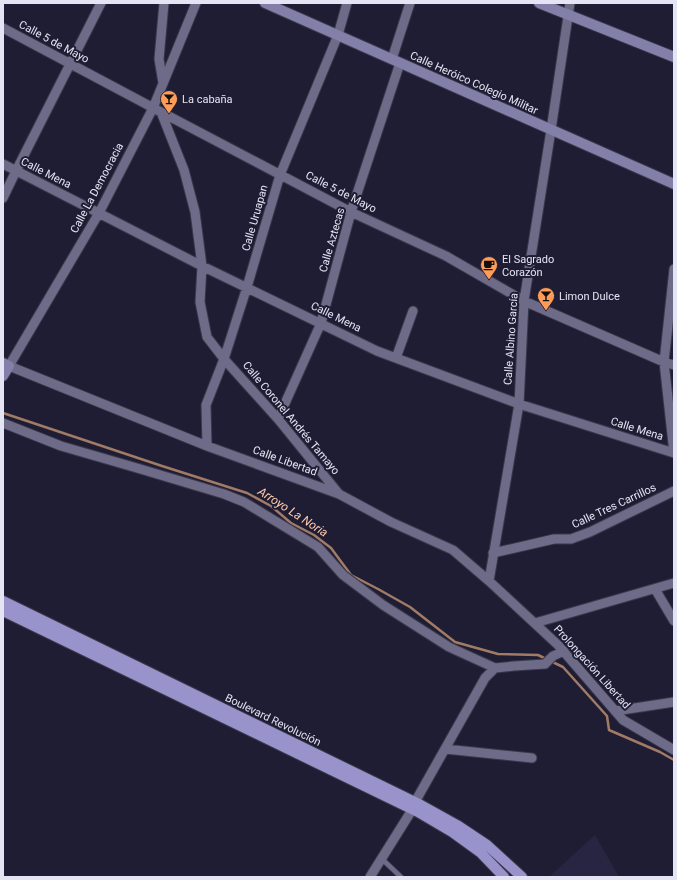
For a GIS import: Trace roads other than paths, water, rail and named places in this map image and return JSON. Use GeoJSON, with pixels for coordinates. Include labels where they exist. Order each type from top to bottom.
{"type":"FeatureCollection","features":[{"type":"Feature","properties":{"kind":"main road","name":"Calle Heróico Colegio Militar"},"geometry":{"type":"LineString","coordinates":[[264,3],[674,184]]}},
{"type":"Feature","properties":{"kind":"main road"},"geometry":{"type":"LineString","coordinates":[[539,3],[674,57]]}},
{"type":"Feature","properties":{"kind":"main road","name":"Calle La Democracia"},"geometry":{"type":"LineString","coordinates":[[3,376],[6,364]]}},
{"type":"Feature","properties":{"kind":"main road","name":"Boulevard Revolución"},"geometry":{"type":"LineString","coordinates":[[3,601],[74,640],[414,806],[457,825],[487,845],[522,877]]}},
{"type":"Feature","properties":{"kind":"main road","name":"Boulevard Revolución"},"geometry":{"type":"LineString","coordinates":[[3,611],[74,640]]}},
{"type":"Feature","properties":{"kind":"main road","name":"Boulevard Revolución"},"geometry":{"type":"LineString","coordinates":[[414,806],[418,812],[452,832],[481,853],[504,877]]}},
{"type":"Feature","properties":{"kind":"street"},"geometry":{"type":"LineString","coordinates":[[3,198],[101,3]]}},
{"type":"Feature","properties":{"kind":"street"},"geometry":{"type":"LineString","coordinates":[[163,83],[158,59],[164,3]]}},
{"type":"Feature","properties":{"kind":"street","name":"Calle La Democracia"},"geometry":{"type":"LineString","coordinates":[[6,364],[99,213],[157,110],[163,83],[196,3]]}},
{"type":"Feature","properties":{"kind":"street","name":"Calle Uruapan"},"geometry":{"type":"LineString","coordinates":[[207,446],[206,405],[224,359],[280,175],[338,35],[347,3]]}},
{"type":"Feature","properties":{"kind":"street","name":"Calle Aztecas"},"geometry":{"type":"LineString","coordinates":[[278,420],[321,323],[396,61],[410,3]]}},
{"type":"Feature","properties":{"kind":"street","name":"Calle Albino García"},"geometry":{"type":"LineString","coordinates":[[489,581],[519,404],[524,301],[552,130],[570,3]]}},
{"type":"Feature","properties":{"kind":"street","name":"Calle 5 de Mayo"},"geometry":{"type":"LineString","coordinates":[[3,28],[280,175],[352,212],[446,256],[524,301],[674,365]]}},
{"type":"Feature","properties":{"kind":"street","name":"Calle Coronel Andrés Tamayo"},"geometry":{"type":"LineString","coordinates":[[157,110],[184,170],[195,212],[202,266],[200,302],[207,337],[339,494]]}},
{"type":"Feature","properties":{"kind":"street","name":"Calle Mena"},"geometry":{"type":"LineString","coordinates":[[3,164],[202,266],[376,351],[519,404],[674,453]]}},
{"type":"Feature","properties":{"kind":"street"},"geometry":{"type":"LineString","coordinates":[[674,269],[664,362],[674,453]]}},
{"type":"Feature","properties":{"kind":"street"},"geometry":{"type":"LineString","coordinates":[[396,358],[413,311]]}},
{"type":"Feature","properties":{"kind":"street","name":"Calle Libertad"},"geometry":{"type":"LineString","coordinates":[[6,364],[207,446],[339,494],[391,522],[453,550],[535,623]]}},
{"type":"Feature","properties":{"kind":"street"},"geometry":{"type":"LineString","coordinates":[[3,423],[61,446],[224,494],[244,502],[318,547],[344,575],[383,605],[450,647],[495,668],[545,664],[554,656],[564,651]]}},
{"type":"Feature","properties":{"kind":"street","name":"Calle Tres Carrillos"},"geometry":{"type":"LineString","coordinates":[[493,553],[554,539],[571,539],[590,532],[674,491]]}},
{"type":"Feature","properties":{"kind":"street"},"geometry":{"type":"LineString","coordinates":[[535,623],[674,583]]}},
{"type":"Feature","properties":{"kind":"street"},"geometry":{"type":"LineString","coordinates":[[655,589],[674,621]]}},
{"type":"Feature","properties":{"kind":"street","name":"Prolongación Libertad"},"geometry":{"type":"LineString","coordinates":[[535,623],[564,651],[623,720],[674,750]]}},
{"type":"Feature","properties":{"kind":"street"},"geometry":{"type":"LineString","coordinates":[[370,877],[414,806],[485,678],[495,668]]}},
{"type":"Feature","properties":{"kind":"street"},"geometry":{"type":"LineString","coordinates":[[615,711],[674,702]]}},
{"type":"Feature","properties":{"kind":"street"},"geometry":{"type":"LineString","coordinates":[[445,749],[532,758]]}},
{"type":"Feature","properties":{"kind":"lane"},"geometry":{"type":"LineString","coordinates":[[382,859],[401,877]]}},
{"type":"Feature","properties":{"kind":"waterway","name":"Arroyo La Noria"},"geometry":{"type":"LineString","coordinates":[[3,413],[247,493],[271,506],[291,523],[314,535],[331,548],[351,575],[410,607],[455,642],[498,654],[538,655],[563,667],[607,716],[609,730],[660,752],[674,760]]}},
{"type":"Feature","properties":{"kind":"place","name":"La cabaña"},"geometry":{"type":"Point","coordinates":[169,114]}},
{"type":"Feature","properties":{"kind":"place","name":"El Sagrado Corazón"},"geometry":{"type":"Point","coordinates":[489,280]}},
{"type":"Feature","properties":{"kind":"place","name":"Limon Dulce"},"geometry":{"type":"Point","coordinates":[546,311]}}]}
